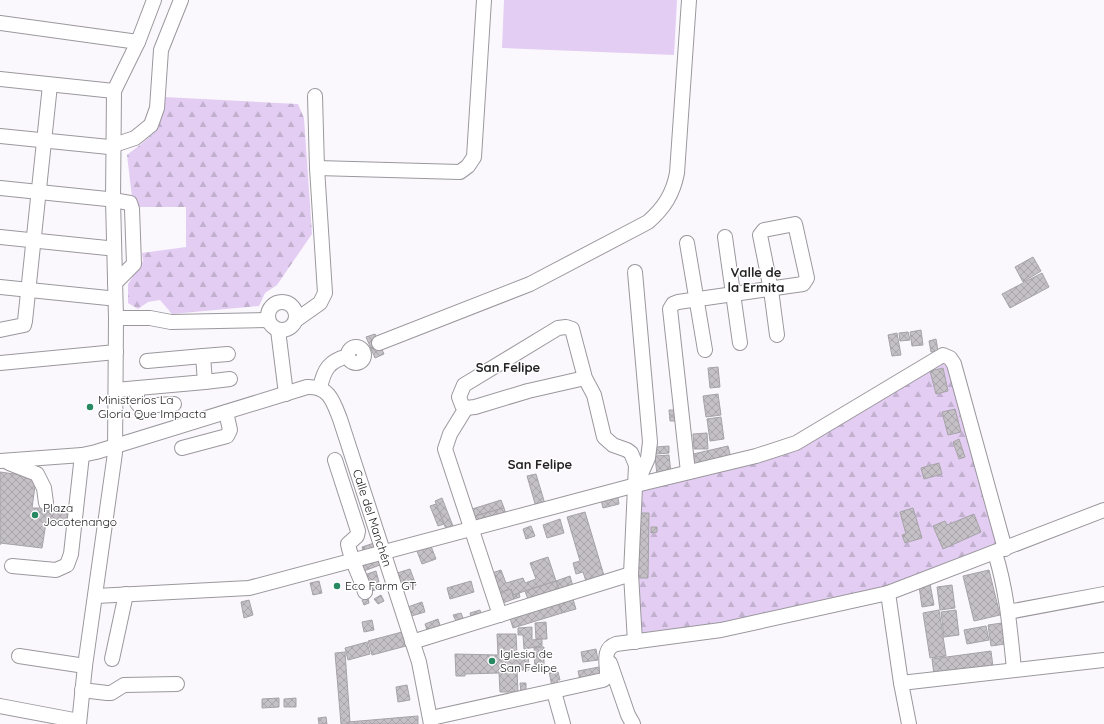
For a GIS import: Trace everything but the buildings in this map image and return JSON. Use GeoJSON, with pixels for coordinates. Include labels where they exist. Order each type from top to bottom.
{"type":"FeatureCollection","features":[{"type":"Feature","properties":{"kind":"street"},"geometry":{"type":"LineString","coordinates":[[0,706],[79,723],[85,666],[96,596],[115,446],[116,318],[110,199],[114,91],[138,42],[154,0]]}},
{"type":"Feature","properties":{"kind":"street"},"geometry":{"type":"LineString","coordinates":[[0,136],[111,146],[135,138],[152,125],[157,108],[160,50],[180,0]]}},
{"type":"Feature","properties":{"kind":"street"},"geometry":{"type":"LineString","coordinates":[[317,168],[460,172],[468,166],[474,157],[484,0]]}},
{"type":"Feature","properties":{"kind":"street"},"geometry":{"type":"LineString","coordinates":[[1,461],[82,455],[307,387],[320,388],[324,375],[330,364],[334,359],[348,356],[349,349],[358,346],[370,346],[530,284],[648,222],[659,212],[668,200],[674,187],[677,173],[689,0]]}},
{"type":"Feature","properties":{"kind":"street"},"geometry":{"type":"LineString","coordinates":[[0,23],[138,42]]}},
{"type":"Feature","properties":{"kind":"street"},"geometry":{"type":"LineString","coordinates":[[0,80],[114,91]]}},
{"type":"Feature","properties":{"kind":"street"},"geometry":{"type":"LineString","coordinates":[[0,330],[24,325],[50,85]]}},
{"type":"Feature","properties":{"kind":"street"},"geometry":{"type":"LineString","coordinates":[[296,320],[296,312],[292,306],[285,302],[278,302],[271,306],[267,313],[268,320],[272,326],[278,330],[286,330],[292,326],[296,320],[320,303],[325,294],[317,168],[315,96]]}},
{"type":"Feature","properties":{"kind":"street"},"geometry":{"type":"LineString","coordinates":[[0,188],[110,199],[130,203],[132,209],[134,264],[115,283]]}},
{"type":"Feature","properties":{"kind":"street"},"geometry":{"type":"LineString","coordinates":[[688,472],[670,309],[673,304],[696,299],[771,290],[803,284],[807,278],[795,224],[761,232],[771,290],[777,335]]}},
{"type":"Feature","properties":{"kind":"street"},"geometry":{"type":"LineString","coordinates":[[0,237],[108,248]]}},
{"type":"Feature","properties":{"kind":"street"},"geometry":{"type":"LineString","coordinates":[[724,237],[740,344]]}},
{"type":"Feature","properties":{"kind":"street"},"geometry":{"type":"LineString","coordinates":[[687,242],[705,350]]}},
{"type":"Feature","properties":{"kind":"street"},"geometry":{"type":"LineString","coordinates":[[635,272],[650,442],[648,458],[636,485]]}},
{"type":"Feature","properties":{"kind":"street"},"geometry":{"type":"LineString","coordinates":[[0,287],[108,298]]}},
{"type":"Feature","properties":{"kind":"street"},"geometry":{"type":"LineString","coordinates":[[116,318],[150,318],[170,322],[268,320]]}},
{"type":"Feature","properties":{"kind":"street"},"geometry":{"type":"LineString","coordinates":[[585,378],[528,391],[475,407],[466,408],[462,405],[459,398],[464,385],[558,328],[566,327],[574,332],[585,378],[594,395],[604,437],[609,442],[627,450],[634,457],[636,465],[631,574],[635,642]]}},
{"type":"Feature","properties":{"kind":"street"},"geometry":{"type":"LineString","coordinates":[[278,330],[286,394]]}},
{"type":"Feature","properties":{"kind":"street"},"geometry":{"type":"LineString","coordinates":[[0,363],[116,352]]}},
{"type":"Feature","properties":{"kind":"street"},"geometry":{"type":"LineString","coordinates":[[147,361],[228,354]]}},
{"type":"Feature","properties":{"kind":"street"},"geometry":{"type":"LineString","coordinates":[[96,596],[249,588],[352,562],[472,528],[636,485],[756,456],[796,442],[943,355],[950,358],[954,364],[1000,551],[1014,670]]}},
{"type":"Feature","properties":{"kind":"street"},"geometry":{"type":"LineString","coordinates":[[203,356],[205,382]]}},
{"type":"Feature","properties":{"kind":"street"},"geometry":{"type":"LineString","coordinates":[[116,390],[230,379]]}},
{"type":"Feature","properties":{"kind":"street","name":"Calle del Manchén"},"geometry":{"type":"LineString","coordinates":[[320,388],[331,396],[340,419],[419,662],[431,721]]}},
{"type":"Feature","properties":{"kind":"street"},"geometry":{"type":"LineString","coordinates":[[137,389],[137,403],[140,406],[174,404]]}},
{"type":"Feature","properties":{"kind":"street"},"geometry":{"type":"LineString","coordinates":[[466,408],[450,434],[445,449],[500,615]]}},
{"type":"Feature","properties":{"kind":"street"},"geometry":{"type":"LineString","coordinates":[[182,448],[227,436],[230,430],[226,412]]}},
{"type":"Feature","properties":{"kind":"street"},"geometry":{"type":"LineString","coordinates":[[12,566],[56,570],[67,566],[71,554],[82,455]]}},
{"type":"Feature","properties":{"kind":"street"},"geometry":{"type":"LineString","coordinates":[[335,460],[358,530],[357,536],[348,544],[352,562],[361,578],[365,592]]}},
{"type":"Feature","properties":{"kind":"street"},"geometry":{"type":"LineString","coordinates":[[1,461],[38,474],[44,488],[46,503]]}},
{"type":"Feature","properties":{"kind":"street"},"geometry":{"type":"LineString","coordinates":[[431,721],[606,679],[608,674],[606,656],[608,648],[613,645],[721,630],[888,593],[1104,510]]}},
{"type":"Feature","properties":{"kind":"street"},"geometry":{"type":"LineString","coordinates":[[412,642],[631,574]]}},
{"type":"Feature","properties":{"kind":"street"},"geometry":{"type":"LineString","coordinates":[[888,593],[900,682],[909,724]]}},
{"type":"Feature","properties":{"kind":"street"},"geometry":{"type":"LineString","coordinates":[[112,659],[126,594]]}},
{"type":"Feature","properties":{"kind":"street"},"geometry":{"type":"LineString","coordinates":[[1008,612],[1104,594]]}},
{"type":"Feature","properties":{"kind":"street"},"geometry":{"type":"LineString","coordinates":[[19,656],[85,666]]}},
{"type":"Feature","properties":{"kind":"street"},"geometry":{"type":"LineString","coordinates":[[606,656],[610,663],[628,715],[633,724]]}},
{"type":"Feature","properties":{"kind":"street"},"geometry":{"type":"LineString","coordinates":[[900,682],[1104,660]]}},
{"type":"Feature","properties":{"kind":"street"},"geometry":{"type":"LineString","coordinates":[[82,690],[107,693],[124,685],[177,684]]}},
{"type":"Feature","properties":{"kind":"street"},"geometry":{"type":"LineString","coordinates":[[554,692],[563,724]]}},
{"type":"Feature","properties":{"kind":"green space"},"geometry":{"type":"Polygon","coordinates":[[[504,0],[677,0],[674,55],[502,48],[504,0]]]}},
{"type":"Feature","properties":{"kind":"green space"},"geometry":{"type":"Polygon","coordinates":[[[164,97],[298,104],[304,118],[312,234],[277,285],[265,293],[259,306],[172,314],[160,300],[148,302],[138,309],[128,303],[128,284],[143,261],[142,253],[186,247],[186,207],[140,207],[132,197],[127,155],[154,132],[160,118],[164,97]]]}},
{"type":"Feature","properties":{"kind":"green space"},"geometry":{"type":"Polygon","coordinates":[[[946,362],[998,547],[885,589],[639,641],[637,486],[798,444],[905,379],[946,362]]]}},
{"type":"Feature","properties":{"kind":"place","name":"Ministerios La Gloria Que Impacta"},"geometry":{"type":"Point","coordinates":[90,407]}},
{"type":"Feature","properties":{"kind":"place","name":"Plaza Jocotenango"},"geometry":{"type":"Point","coordinates":[35,515]}},
{"type":"Feature","properties":{"kind":"place","name":"Eco Farm GT"},"geometry":{"type":"Point","coordinates":[337,586]}},
{"type":"Feature","properties":{"kind":"place","name":"Iglesia de San Felipe"},"geometry":{"type":"Point","coordinates":[492,661]}},
{"type":"Feature","properties":{"kind":"district","name":"Valle de la Ermita"},"geometry":{"type":"Point","coordinates":[756,280]}},
{"type":"Feature","properties":{"kind":"district","name":"San Felipe"},"geometry":{"type":"Point","coordinates":[508,367]}},
{"type":"Feature","properties":{"kind":"district","name":"San Felipe"},"geometry":{"type":"Point","coordinates":[540,464]}}]}
